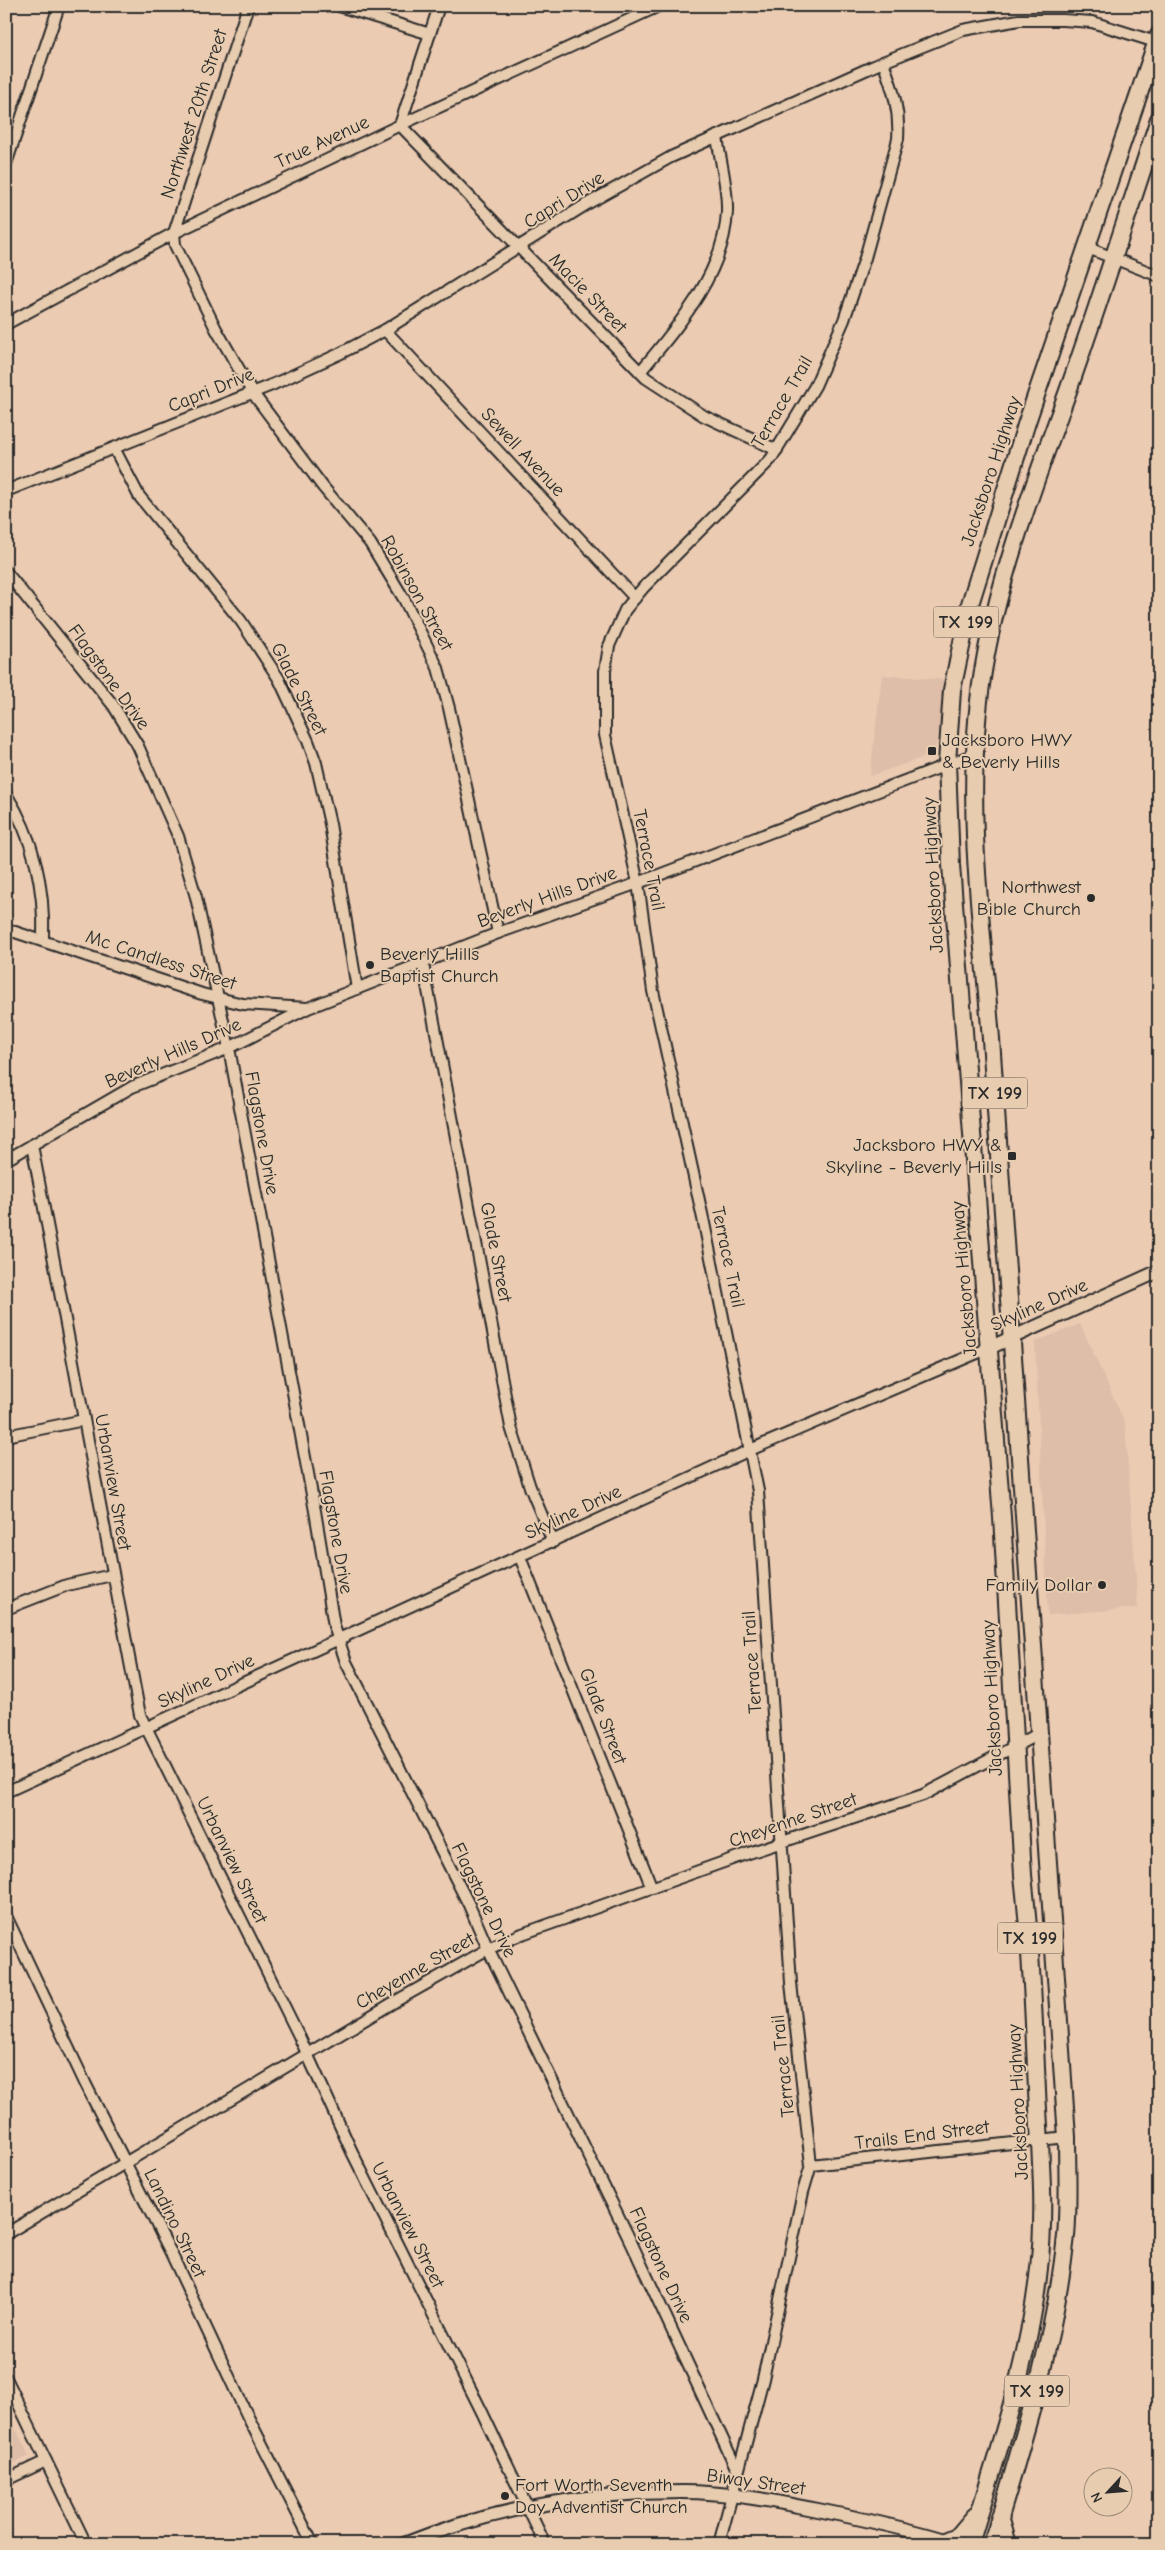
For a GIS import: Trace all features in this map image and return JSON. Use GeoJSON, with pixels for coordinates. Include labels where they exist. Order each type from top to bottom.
{"type":"FeatureCollection","features":[{"type":"Feature","properties":{"kind":"main road","name":"Jacksboro Highway"},"geometry":{"type":"LineString","coordinates":[[970,2544],[1011,2406],[1039,2270],[1043,2217],[1027,1912],[989,1348],[963,1039],[951,865],[947,763],[952,690],[970,604],[1027,422],[1158,40]]}},
{"type":"Feature","properties":{"kind":"main road","name":"TX 199"},"geometry":{"type":"LineString","coordinates":[[992,2544],[1041,2377],[1062,2271],[1066,2234],[1067,2137],[991,1039],[977,866],[975,754],[978,701],[986,651],[1011,559],[1159,120]]}},
{"type":"Feature","properties":{"kind":"main road"},"geometry":{"type":"LineString","coordinates":[[963,1039],[991,1039]]}},
{"type":"Feature","properties":{"kind":"main road"},"geometry":{"type":"LineString","coordinates":[[1027,1912],[1050,1910]]}},
{"type":"Feature","properties":{"kind":"main road"},"geometry":{"type":"LineString","coordinates":[[952,2542],[980,2510]]}},
{"type":"Feature","properties":{"kind":"main road"},"geometry":{"type":"LineString","coordinates":[[1000,2517],[1008,2544]]}},
{"type":"Feature","properties":{"kind":"street"},"geometry":{"type":"LineString","coordinates":[[6,164],[59,6]]}},
{"type":"Feature","properties":{"kind":"street","name":"Northwest 20th Street"},"geometry":{"type":"LineString","coordinates":[[174,233],[248,6]]}},
{"type":"Feature","properties":{"kind":"street"},"geometry":{"type":"LineString","coordinates":[[339,6],[430,34]]}},
{"type":"Feature","properties":{"kind":"street"},"geometry":{"type":"LineString","coordinates":[[400,125],[439,6]]}},
{"type":"Feature","properties":{"kind":"street","name":"True Avenue"},"geometry":{"type":"LineString","coordinates":[[6,324],[174,233],[400,125],[659,6]]}},
{"type":"Feature","properties":{"kind":"street","name":"Capri Drive"},"geometry":{"type":"LineString","coordinates":[[6,491],[252,392],[339,354],[385,330],[520,248],[587,204],[671,157],[883,62],[963,30],[1019,20],[1092,22],[1158,40]]}},
{"type":"Feature","properties":{"kind":"street","name":"Terrace Trail"},"geometry":{"type":"LineString","coordinates":[[719,2544],[763,2379],[803,2192],[811,2166],[791,1983],[758,1491],[653,991],[638,883],[605,735],[605,671],[609,646],[625,610],[771,459],[815,386],[844,320],[865,258],[898,139],[897,100],[883,62]]}},
{"type":"Feature","properties":{"kind":"street","name":"Macie Street"},"geometry":{"type":"LineString","coordinates":[[400,125],[646,378],[704,416],[777,450]]}},
{"type":"Feature","properties":{"kind":"street"},"geometry":{"type":"LineString","coordinates":[[640,372],[674,331],[697,296],[712,269],[718,251],[727,214],[727,189],[717,136]]}},
{"type":"Feature","properties":{"kind":"street","name":"Robinson Street"},"geometry":{"type":"LineString","coordinates":[[174,233],[175,245],[180,260],[252,392],[323,487],[370,543],[404,599],[438,668],[450,708],[498,933]]}},
{"type":"Feature","properties":{"kind":"street"},"geometry":{"type":"LineString","coordinates":[[1088,248],[1159,276]]}},
{"type":"Feature","properties":{"kind":"street","name":"Sewell Avenue"},"geometry":{"type":"LineString","coordinates":[[385,330],[635,598]]}},
{"type":"Feature","properties":{"kind":"street","name":"Glade Street"},"geometry":{"type":"LineString","coordinates":[[114,448],[138,496],[241,621],[278,679],[308,741],[316,763],[330,824],[357,989]]}},
{"type":"Feature","properties":{"kind":"street","name":"Flagstone Drive"},"geometry":{"type":"LineString","coordinates":[[6,572],[114,705],[138,746],[178,836],[196,897],[219,998],[315,1511],[334,1626],[346,1662],[469,1905],[488,1949],[631,2242],[738,2472]]}},
{"type":"Feature","properties":{"kind":"street","name":"Beverly Hills Drive"},"geometry":{"type":"LineString","coordinates":[[6,1160],[132,1087],[229,1048],[308,1008],[498,933],[638,883],[947,763],[975,754]]}},
{"type":"Feature","properties":{"kind":"street"},"geometry":{"type":"LineString","coordinates":[[6,794],[23,825],[32,851],[43,896],[43,941]]}},
{"type":"Feature","properties":{"kind":"street","name":"Mc Candless Street"},"geometry":{"type":"LineString","coordinates":[[6,929],[219,998],[243,1004],[308,1008]]}},
{"type":"Feature","properties":{"kind":"street","name":"Glade Street"},"geometry":{"type":"LineString","coordinates":[[423,964],[511,1427],[520,1460],[552,1542]]}},
{"type":"Feature","properties":{"kind":"street","name":"Urbanview Street"},"geometry":{"type":"LineString","coordinates":[[32,1145],[140,1715],[308,2054],[352,2152],[481,2410],[545,2544]]}},
{"type":"Feature","properties":{"kind":"street","name":"Skyline Drive"},"geometry":{"type":"LineString","coordinates":[[6,1792],[750,1450],[1012,1338],[1159,1271]]}},
{"type":"Feature","properties":{"kind":"street"},"geometry":{"type":"LineString","coordinates":[[6,1436],[84,1420]]}},
{"type":"Feature","properties":{"kind":"street","name":"Glade Street"},"geometry":{"type":"LineString","coordinates":[[520,1557],[652,1888]]}},
{"type":"Feature","properties":{"kind":"street"},"geometry":{"type":"LineString","coordinates":[[6,1609],[59,1588],[112,1575]]}},
{"type":"Feature","properties":{"kind":"street","name":"Cheyenne Street"},"geometry":{"type":"LineString","coordinates":[[6,2234],[488,1949],[522,1934],[923,1794],[1038,1734]]}},
{"type":"Feature","properties":{"kind":"street","name":"Landino Street"},"geometry":{"type":"LineString","coordinates":[[6,1916],[170,2251],[248,2417],[313,2544]]}},
{"type":"Feature","properties":{"kind":"street","name":"Trails End Street"},"geometry":{"type":"LineString","coordinates":[[811,2166],[1067,2137]]}},
{"type":"Feature","properties":{"kind":"street"},"geometry":{"type":"LineString","coordinates":[[6,2378],[86,2544]]}},
{"type":"Feature","properties":{"kind":"street"},"geometry":{"type":"LineString","coordinates":[[6,2480],[46,2461]]}},
{"type":"Feature","properties":{"kind":"street","name":"Biway Street"},"geometry":{"type":"LineString","coordinates":[[404,2544],[421,2537],[527,2508],[588,2498],[682,2492],[753,2497],[858,2518],[952,2542]]}},
{"type":"Feature","properties":{"kind":"shaded area"},"geometry":{"type":"Polygon","coordinates":[[[882,675],[946,680],[935,753],[870,776],[882,675]]]}},
{"type":"Feature","properties":{"kind":"shaded area"},"geometry":{"type":"Polygon","coordinates":[[[1080,1324],[1125,1423],[1138,1608],[1048,1615],[1035,1342],[1080,1324]]]}},
{"type":"Feature","properties":{"kind":"shaded area"},"geometry":{"type":"Polygon","coordinates":[[[6,2410],[29,2456],[6,2467],[6,2410]]]}},
{"type":"Feature","properties":{"kind":"place","name":"Jacksboro HWY & Beverly Hills"},"geometry":{"type":"Point","coordinates":[932,751]}},
{"type":"Feature","properties":{"kind":"place","name":"Northwest Bible Church"},"geometry":{"type":"Point","coordinates":[1091,898]}},
{"type":"Feature","properties":{"kind":"place","name":"Beverly Hills Baptist Church"},"geometry":{"type":"Point","coordinates":[370,965]}},
{"type":"Feature","properties":{"kind":"place","name":"Jacksboro HWY & Skyline - Beverly Hills"},"geometry":{"type":"Point","coordinates":[1012,1156]}},
{"type":"Feature","properties":{"kind":"place","name":"Family Dollar"},"geometry":{"type":"Point","coordinates":[1102,1585]}},
{"type":"Feature","properties":{"kind":"place","name":"Fort Worth Seventh Day Adventist Church"},"geometry":{"type":"Point","coordinates":[505,2496]}}]}
